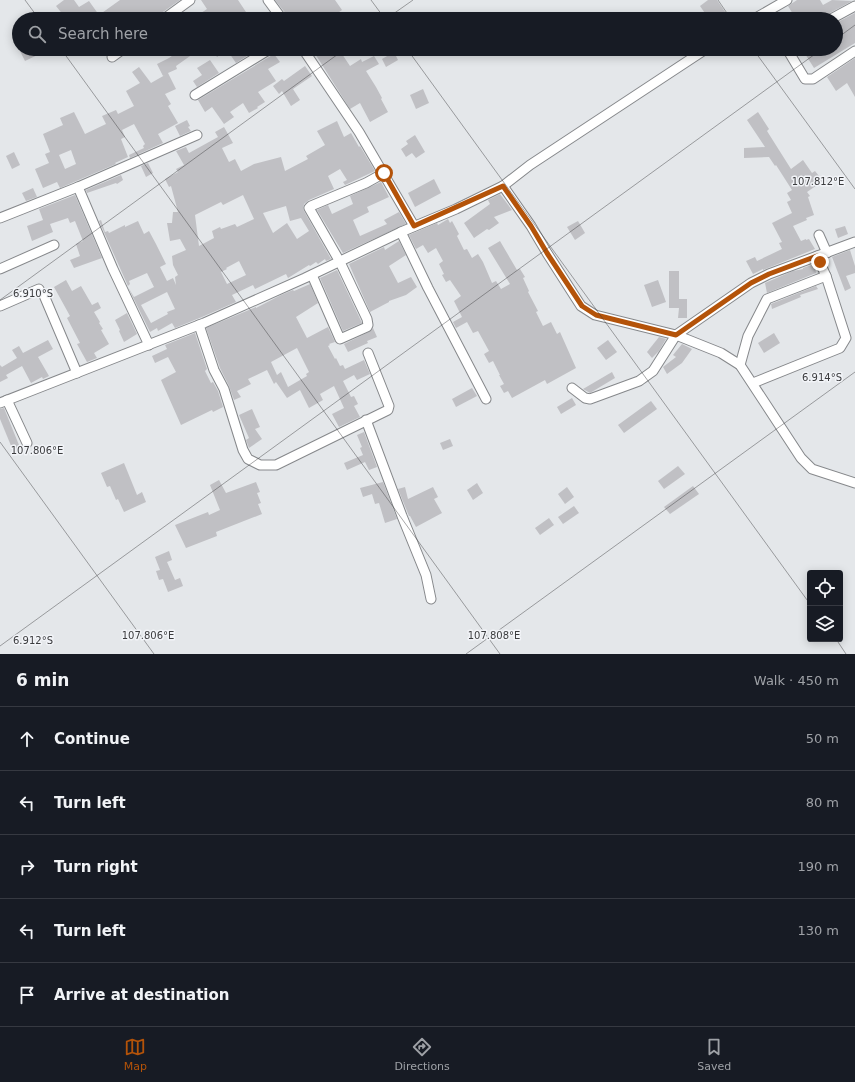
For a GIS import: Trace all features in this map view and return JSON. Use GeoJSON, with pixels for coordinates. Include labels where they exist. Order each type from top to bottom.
{"type":"FeatureCollection","features":[{"type":"Feature","properties":{"kind":"street"},"geometry":{"type":"LineString","coordinates":[[174,12],[190,0]]}},
{"type":"Feature","properties":{"kind":"street"},"geometry":{"type":"LineString","coordinates":[[268,0],[277,12]]}},
{"type":"Feature","properties":{"kind":"street"},"geometry":{"type":"LineString","coordinates":[[766,12],[787,0]]}},
{"type":"Feature","properties":{"kind":"street"},"geometry":{"type":"LineString","coordinates":[[843,12],[855,6]]}},
{"type":"Feature","properties":{"kind":"street"},"geometry":{"type":"LineString","coordinates":[[791,56],[805,79],[809,80],[814,79],[852,53],[855,62]]}},
{"type":"Feature","properties":{"kind":"street"},"geometry":{"type":"LineString","coordinates":[[195,95],[259,56]]}},
{"type":"Feature","properties":{"kind":"street"},"geometry":{"type":"LineString","coordinates":[[308,56],[359,132],[414,226]]}},
{"type":"Feature","properties":{"kind":"street"},"geometry":{"type":"LineString","coordinates":[[27,443],[4,402],[199,325],[312,275],[401,232],[503,186],[530,165],[695,56]]}},
{"type":"Feature","properties":{"kind":"street"},"geometry":{"type":"LineString","coordinates":[[0,217],[78,188],[197,135]]}},
{"type":"Feature","properties":{"kind":"street"},"geometry":{"type":"LineString","coordinates":[[312,275],[340,339],[364,329],[368,325],[367,319],[340,262],[309,208],[366,183],[384,173]]}},
{"type":"Feature","properties":{"kind":"street"},"geometry":{"type":"LineString","coordinates":[[503,186],[531,226],[582,306],[596,315],[676,335],[721,353],[740,365],[806,464],[812,469],[855,483]]}},
{"type":"Feature","properties":{"kind":"street"},"geometry":{"type":"LineString","coordinates":[[78,188],[149,345]]}},
{"type":"Feature","properties":{"kind":"street"},"geometry":{"type":"LineString","coordinates":[[401,232],[486,400]]}},
{"type":"Feature","properties":{"kind":"street"},"geometry":{"type":"LineString","coordinates":[[819,235],[827,253]]}},
{"type":"Feature","properties":{"kind":"street"},"geometry":{"type":"LineString","coordinates":[[572,388],[585,398],[590,399],[639,380],[654,371],[676,335],[751,283],[769,274],[855,242]]}},
{"type":"Feature","properties":{"kind":"street"},"geometry":{"type":"LineString","coordinates":[[0,269],[54,245]]}},
{"type":"Feature","properties":{"kind":"street"},"geometry":{"type":"LineString","coordinates":[[753,383],[840,348],[846,338],[826,276],[817,256]]}},
{"type":"Feature","properties":{"kind":"street"},"geometry":{"type":"LineString","coordinates":[[740,365],[748,336],[767,299],[826,276]]}},
{"type":"Feature","properties":{"kind":"street"},"geometry":{"type":"LineString","coordinates":[[0,306],[41,291],[77,373]]}},
{"type":"Feature","properties":{"kind":"street"},"geometry":{"type":"LineString","coordinates":[[199,325],[214,370],[224,388],[243,450],[248,459],[260,465],[276,465],[388,410],[389,406],[368,353]]}},
{"type":"Feature","properties":{"kind":"street"},"geometry":{"type":"LineString","coordinates":[[366,420],[426,575],[431,599]]}},
{"type":"Feature","properties":{"kind":"building"},"geometry":{"type":"Polygon","coordinates":[[[64,0],[74,0],[79,7],[89,1],[97,12],[61,12],[56,6],[64,0]]]}},
{"type":"Feature","properties":{"kind":"building"},"geometry":{"type":"Polygon","coordinates":[[[120,0],[180,0],[163,12],[103,12],[120,0]]]}},
{"type":"Feature","properties":{"kind":"building"},"geometry":{"type":"Polygon","coordinates":[[[201,0],[238,0],[246,12],[202,12],[207,9],[201,0]]]}},
{"type":"Feature","properties":{"kind":"building"},"geometry":{"type":"Polygon","coordinates":[[[275,0],[335,0],[342,10],[339,12],[285,12],[275,0]]]}},
{"type":"Feature","properties":{"kind":"building"},"geometry":{"type":"Polygon","coordinates":[[[708,0],[717,0],[725,12],[704,12],[700,6],[708,0]]]}},
{"type":"Feature","properties":{"kind":"building"},"geometry":{"type":"Polygon","coordinates":[[[797,0],[820,0],[823,5],[832,0],[852,1],[832,12],[792,12],[788,6],[797,0]]]}},
{"type":"Feature","properties":{"kind":"building"},"geometry":{"type":"Polygon","coordinates":[[[855,13],[855,43],[843,50],[843,19],[855,13]]]}},
{"type":"Feature","properties":{"kind":"building"},"geometry":{"type":"Polygon","coordinates":[[[22,56],[35,56],[25,61],[22,56]]]}},
{"type":"Feature","properties":{"kind":"building"},"geometry":{"type":"Polygon","coordinates":[[[172,56],[190,56],[176,66],[177,69],[168,73],[176,89],[165,94],[171,104],[168,106],[178,123],[158,134],[163,143],[130,158],[129,155],[144,148],[143,146],[145,144],[134,124],[122,130],[125,137],[121,139],[128,157],[115,163],[116,164],[60,188],[57,182],[43,188],[35,169],[49,163],[45,154],[50,152],[43,134],[63,125],[60,118],[74,112],[85,134],[106,124],[102,116],[116,110],[118,114],[134,106],[126,91],[140,83],[132,72],[139,67],[151,83],[165,75],[163,76],[157,64],[172,56]],[[71,150],[59,155],[65,169],[76,164],[71,150]]]}},
{"type":"Feature","properties":{"kind":"building"},"geometry":{"type":"Polygon","coordinates":[[[231,56],[247,56],[236,63],[231,56]]]}},
{"type":"Feature","properties":{"kind":"building"},"geometry":{"type":"Polygon","coordinates":[[[271,56],[276,56],[280,62],[268,69],[276,81],[258,92],[265,102],[249,113],[243,103],[230,112],[234,117],[224,124],[212,107],[205,112],[198,100],[271,56]]]}},
{"type":"Feature","properties":{"kind":"building"},"geometry":{"type":"Polygon","coordinates":[[[316,56],[343,56],[350,66],[361,59],[362,62],[374,56],[379,64],[366,71],[382,98],[381,99],[388,112],[370,122],[360,103],[350,109],[316,56]]]}},
{"type":"Feature","properties":{"kind":"building"},"geometry":{"type":"Polygon","coordinates":[[[387,56],[396,56],[398,60],[386,67],[382,59],[387,56]]]}},
{"type":"Feature","properties":{"kind":"building"},"geometry":{"type":"Polygon","coordinates":[[[806,56],[834,56],[814,68],[806,56]]]}},
{"type":"Feature","properties":{"kind":"building"},"geometry":{"type":"Polygon","coordinates":[[[855,58],[855,97],[847,83],[836,91],[827,77],[855,58]]]}},
{"type":"Feature","properties":{"kind":"building"},"geometry":{"type":"Polygon","coordinates":[[[210,60],[219,73],[197,87],[193,81],[202,75],[197,68],[210,60]]]}},
{"type":"Feature","properties":{"kind":"building"},"geometry":{"type":"Polygon","coordinates":[[[305,66],[312,76],[293,89],[300,100],[291,106],[282,91],[279,94],[273,86],[282,79],[284,81],[305,66]]]}},
{"type":"Feature","properties":{"kind":"building"},"geometry":{"type":"Polygon","coordinates":[[[423,89],[429,103],[416,109],[410,95],[423,89]]]}},
{"type":"Feature","properties":{"kind":"building"},"geometry":{"type":"Polygon","coordinates":[[[758,112],[769,129],[767,131],[791,169],[803,160],[812,173],[815,171],[823,181],[807,192],[810,196],[808,197],[814,215],[793,226],[801,241],[809,239],[815,249],[753,274],[746,261],[755,257],[757,261],[782,249],[779,243],[782,242],[772,223],[792,213],[787,202],[791,200],[787,193],[792,190],[776,165],[775,166],[769,157],[744,158],[744,148],[765,147],[747,120],[758,112]]]}},
{"type":"Feature","properties":{"kind":"building"},"geometry":{"type":"Polygon","coordinates":[[[187,120],[190,126],[188,127],[191,131],[180,136],[175,126],[187,120]]]}},
{"type":"Feature","properties":{"kind":"building"},"geometry":{"type":"Polygon","coordinates":[[[337,121],[344,137],[351,133],[375,171],[345,185],[343,182],[347,180],[340,169],[328,176],[334,189],[309,200],[304,204],[304,211],[331,259],[326,261],[325,259],[318,264],[316,262],[288,278],[286,274],[255,289],[253,285],[232,295],[236,302],[175,328],[172,323],[158,331],[157,328],[150,332],[128,287],[134,297],[154,287],[147,273],[129,281],[130,284],[128,286],[99,221],[101,220],[105,232],[108,231],[109,233],[125,225],[125,227],[138,221],[144,234],[149,231],[166,264],[160,267],[167,281],[173,278],[176,285],[175,277],[178,275],[173,265],[172,256],[186,250],[180,239],[170,241],[167,223],[172,223],[173,212],[178,212],[171,186],[169,187],[165,179],[178,172],[176,169],[184,165],[176,151],[186,147],[189,153],[218,137],[215,132],[224,127],[233,143],[222,148],[229,162],[235,159],[241,171],[254,164],[281,157],[285,171],[308,159],[306,156],[325,145],[317,131],[337,121]],[[243,195],[223,205],[221,202],[195,215],[199,246],[214,238],[212,231],[220,227],[221,229],[235,224],[237,227],[254,219],[243,195]],[[286,206],[263,213],[273,233],[287,223],[297,239],[309,231],[301,218],[290,221],[286,206]],[[239,261],[226,268],[227,269],[221,272],[227,284],[246,275],[239,261]],[[167,292],[141,305],[151,323],[168,314],[167,312],[175,309],[167,292]]]}},
{"type":"Feature","properties":{"kind":"building"},"geometry":{"type":"Polygon","coordinates":[[[415,135],[425,152],[416,158],[412,153],[406,157],[401,149],[408,144],[406,141],[415,135]]]}},
{"type":"Feature","properties":{"kind":"building"},"geometry":{"type":"Polygon","coordinates":[[[14,152],[20,165],[12,169],[6,156],[14,152]]]}},
{"type":"Feature","properties":{"kind":"building"},"geometry":{"type":"Polygon","coordinates":[[[148,163],[153,173],[146,177],[141,166],[148,163]]]}},
{"type":"Feature","properties":{"kind":"building"},"geometry":{"type":"Polygon","coordinates":[[[121,175],[123,180],[117,184],[116,183],[87,193],[86,190],[121,175]]]}},
{"type":"Feature","properties":{"kind":"building"},"geometry":{"type":"Polygon","coordinates":[[[434,179],[441,193],[415,207],[408,193],[434,179]]]}},
{"type":"Feature","properties":{"kind":"building"},"geometry":{"type":"Polygon","coordinates":[[[381,182],[389,197],[367,207],[369,212],[353,220],[360,236],[387,224],[384,220],[399,212],[406,224],[343,253],[317,210],[328,205],[332,214],[353,204],[350,196],[381,182]]]}},
{"type":"Feature","properties":{"kind":"building"},"geometry":{"type":"Polygon","coordinates":[[[33,188],[37,197],[26,201],[22,193],[33,188]]]}},
{"type":"Feature","properties":{"kind":"building"},"geometry":{"type":"Polygon","coordinates":[[[500,194],[512,210],[494,217],[499,223],[474,238],[464,223],[490,204],[488,200],[500,194]]]}},
{"type":"Feature","properties":{"kind":"building"},"geometry":{"type":"Polygon","coordinates":[[[75,195],[102,258],[74,268],[70,260],[80,256],[76,244],[83,241],[75,221],[70,223],[68,218],[50,224],[53,232],[32,241],[27,226],[43,220],[39,209],[75,195]]]}},
{"type":"Feature","properties":{"kind":"building"},"geometry":{"type":"Polygon","coordinates":[[[448,219],[450,223],[452,221],[459,234],[457,236],[464,250],[467,249],[472,258],[478,254],[492,283],[496,281],[501,289],[510,284],[488,248],[500,241],[517,270],[520,269],[525,277],[523,278],[529,291],[528,292],[538,311],[536,312],[543,326],[551,322],[557,334],[560,332],[576,368],[547,384],[545,380],[512,398],[508,391],[504,393],[500,386],[504,384],[493,361],[489,363],[484,354],[489,351],[478,331],[473,333],[467,322],[456,328],[453,322],[462,317],[454,301],[461,296],[450,280],[446,282],[442,275],[444,274],[439,264],[443,261],[436,248],[428,253],[423,245],[416,249],[409,235],[437,223],[438,225],[448,219]]]}},
{"type":"Feature","properties":{"kind":"building"},"geometry":{"type":"Polygon","coordinates":[[[578,221],[585,233],[575,240],[567,227],[578,221]]]}},
{"type":"Feature","properties":{"kind":"building"},"geometry":{"type":"Polygon","coordinates":[[[845,226],[848,234],[838,238],[835,229],[845,226]]]}},
{"type":"Feature","properties":{"kind":"building"},"geometry":{"type":"Polygon","coordinates":[[[399,241],[406,255],[389,266],[398,283],[411,277],[417,287],[406,295],[389,301],[370,312],[349,264],[384,247],[385,250],[399,241]]]}},
{"type":"Feature","properties":{"kind":"building"},"geometry":{"type":"Polygon","coordinates":[[[850,250],[855,266],[855,273],[846,276],[851,288],[845,291],[832,257],[850,250]]]}},
{"type":"Feature","properties":{"kind":"building"},"geometry":{"type":"Polygon","coordinates":[[[814,264],[816,273],[767,293],[765,283],[814,264]]]}},
{"type":"Feature","properties":{"kind":"building"},"geometry":{"type":"Polygon","coordinates":[[[337,270],[362,323],[343,331],[320,278],[337,270]]]}},
{"type":"Feature","properties":{"kind":"building"},"geometry":{"type":"Polygon","coordinates":[[[669,271],[679,271],[679,299],[687,299],[687,318],[678,318],[679,308],[669,308],[669,271]]]}},
{"type":"Feature","properties":{"kind":"building"},"geometry":{"type":"Polygon","coordinates":[[[66,280],[72,291],[81,286],[92,305],[98,302],[101,308],[94,312],[103,329],[101,330],[109,344],[94,353],[97,358],[87,362],[77,344],[80,343],[67,318],[70,316],[54,287],[66,280]]]}},
{"type":"Feature","properties":{"kind":"building"},"geometry":{"type":"Polygon","coordinates":[[[658,280],[666,302],[652,307],[644,285],[658,280]]]}},
{"type":"Feature","properties":{"kind":"building"},"geometry":{"type":"Polygon","coordinates":[[[310,284],[318,303],[296,317],[307,338],[328,327],[335,342],[329,344],[330,345],[328,346],[340,366],[343,365],[345,369],[364,360],[370,374],[357,380],[354,375],[343,381],[351,397],[354,396],[358,404],[354,406],[360,417],[339,427],[332,414],[344,408],[334,386],[320,394],[323,400],[309,408],[300,390],[287,398],[276,382],[274,384],[267,370],[248,379],[251,384],[237,391],[241,397],[234,400],[220,368],[206,328],[256,308],[281,295],[293,290],[294,291],[310,284]],[[297,348],[271,362],[277,375],[281,372],[288,387],[307,376],[306,374],[309,372],[297,348]]]}},
{"type":"Feature","properties":{"kind":"building"},"geometry":{"type":"Polygon","coordinates":[[[816,286],[818,289],[800,295],[801,297],[772,309],[771,304],[816,286]]]}},
{"type":"Feature","properties":{"kind":"building"},"geometry":{"type":"Polygon","coordinates":[[[127,313],[137,334],[124,342],[115,320],[127,313]]]}},
{"type":"Feature","properties":{"kind":"building"},"geometry":{"type":"Polygon","coordinates":[[[373,328],[377,337],[348,352],[344,344],[369,332],[373,328]]]}},
{"type":"Feature","properties":{"kind":"building"},"geometry":{"type":"Polygon","coordinates":[[[195,333],[207,369],[205,371],[211,383],[213,382],[218,391],[223,407],[213,412],[212,410],[181,425],[161,380],[176,372],[168,357],[155,363],[152,356],[167,349],[165,345],[195,333]]]}},
{"type":"Feature","properties":{"kind":"building"},"geometry":{"type":"Polygon","coordinates":[[[774,333],[780,343],[764,353],[758,343],[774,333]]]}},
{"type":"Feature","properties":{"kind":"building"},"geometry":{"type":"Polygon","coordinates":[[[659,337],[666,339],[659,351],[652,358],[647,352],[659,337]]]}},
{"type":"Feature","properties":{"kind":"building"},"geometry":{"type":"Polygon","coordinates":[[[48,340],[53,349],[38,357],[49,376],[43,379],[42,377],[31,383],[22,366],[6,375],[8,378],[0,382],[0,365],[2,367],[17,358],[12,350],[19,346],[23,353],[48,340]]]}},
{"type":"Feature","properties":{"kind":"building"},"geometry":{"type":"Polygon","coordinates":[[[608,340],[617,352],[606,360],[597,348],[608,340]]]}},
{"type":"Feature","properties":{"kind":"building"},"geometry":{"type":"Polygon","coordinates":[[[682,344],[692,349],[682,363],[667,374],[663,367],[676,357],[673,355],[682,344]]]}},
{"type":"Feature","properties":{"kind":"building"},"geometry":{"type":"Polygon","coordinates":[[[612,372],[615,378],[590,393],[583,389],[612,372]]]}},
{"type":"Feature","properties":{"kind":"building"},"geometry":{"type":"Polygon","coordinates":[[[472,388],[477,396],[456,407],[452,399],[472,388]]]}},
{"type":"Feature","properties":{"kind":"building"},"geometry":{"type":"Polygon","coordinates":[[[572,398],[576,405],[561,414],[557,407],[572,398]]]}},
{"type":"Feature","properties":{"kind":"building"},"geometry":{"type":"Polygon","coordinates":[[[651,401],[657,409],[624,433],[618,425],[651,401]]]}},
{"type":"Feature","properties":{"kind":"building"},"geometry":{"type":"Polygon","coordinates":[[[4,408],[21,450],[14,453],[0,419],[0,409],[4,408]]]}},
{"type":"Feature","properties":{"kind":"building"},"geometry":{"type":"Polygon","coordinates":[[[252,409],[260,427],[255,429],[262,439],[249,448],[246,440],[249,438],[239,415],[252,409]]]}},
{"type":"Feature","properties":{"kind":"building"},"geometry":{"type":"Polygon","coordinates":[[[364,432],[377,467],[369,470],[365,462],[347,470],[344,463],[363,455],[360,448],[362,447],[357,435],[364,432]]]}},
{"type":"Feature","properties":{"kind":"building"},"geometry":{"type":"Polygon","coordinates":[[[450,439],[453,446],[443,450],[440,443],[450,439]]]}},
{"type":"Feature","properties":{"kind":"building"},"geometry":{"type":"Polygon","coordinates":[[[124,463],[137,495],[142,492],[146,502],[124,512],[118,499],[116,500],[110,486],[107,487],[101,473],[124,463]]]}},
{"type":"Feature","properties":{"kind":"building"},"geometry":{"type":"Polygon","coordinates":[[[678,466],[685,474],[664,489],[658,481],[678,466]]]}},
{"type":"Feature","properties":{"kind":"building"},"geometry":{"type":"Polygon","coordinates":[[[219,480],[226,493],[256,482],[260,492],[257,493],[261,503],[258,504],[262,514],[216,532],[217,536],[186,548],[175,525],[208,512],[209,515],[220,510],[210,485],[219,480]]]}},
{"type":"Feature","properties":{"kind":"building"},"geometry":{"type":"Polygon","coordinates":[[[383,482],[397,519],[385,523],[379,503],[375,504],[372,494],[363,497],[360,488],[383,482]]]}},
{"type":"Feature","properties":{"kind":"building"},"geometry":{"type":"Polygon","coordinates":[[[477,483],[483,493],[473,500],[467,490],[477,483]]]}},
{"type":"Feature","properties":{"kind":"building"},"geometry":{"type":"Polygon","coordinates":[[[693,486],[699,494],[670,514],[664,507],[693,486]]]}},
{"type":"Feature","properties":{"kind":"building"},"geometry":{"type":"Polygon","coordinates":[[[405,487],[408,499],[433,487],[438,497],[434,499],[442,513],[416,527],[409,516],[398,489],[405,487]]]}},
{"type":"Feature","properties":{"kind":"building"},"geometry":{"type":"Polygon","coordinates":[[[567,487],[574,497],[565,504],[558,494],[567,487]]]}},
{"type":"Feature","properties":{"kind":"building"},"geometry":{"type":"Polygon","coordinates":[[[574,506],[579,513],[563,524],[558,517],[574,506]]]}},
{"type":"Feature","properties":{"kind":"building"},"geometry":{"type":"Polygon","coordinates":[[[549,518],[554,525],[540,535],[535,528],[549,518]]]}},
{"type":"Feature","properties":{"kind":"building"},"geometry":{"type":"Polygon","coordinates":[[[169,551],[172,560],[167,562],[175,580],[180,578],[183,586],[168,592],[163,579],[159,580],[156,571],[160,570],[155,557],[169,551]]]}},
{"type":"Feature","properties":{"kind":"route"},"geometry":{"type":"LineString","coordinates":[[384,173],[414,226],[503,186],[531,226],[575,298],[582,306],[596,315],[676,335],[751,283],[769,274],[817,256],[820,262]]}}]}
